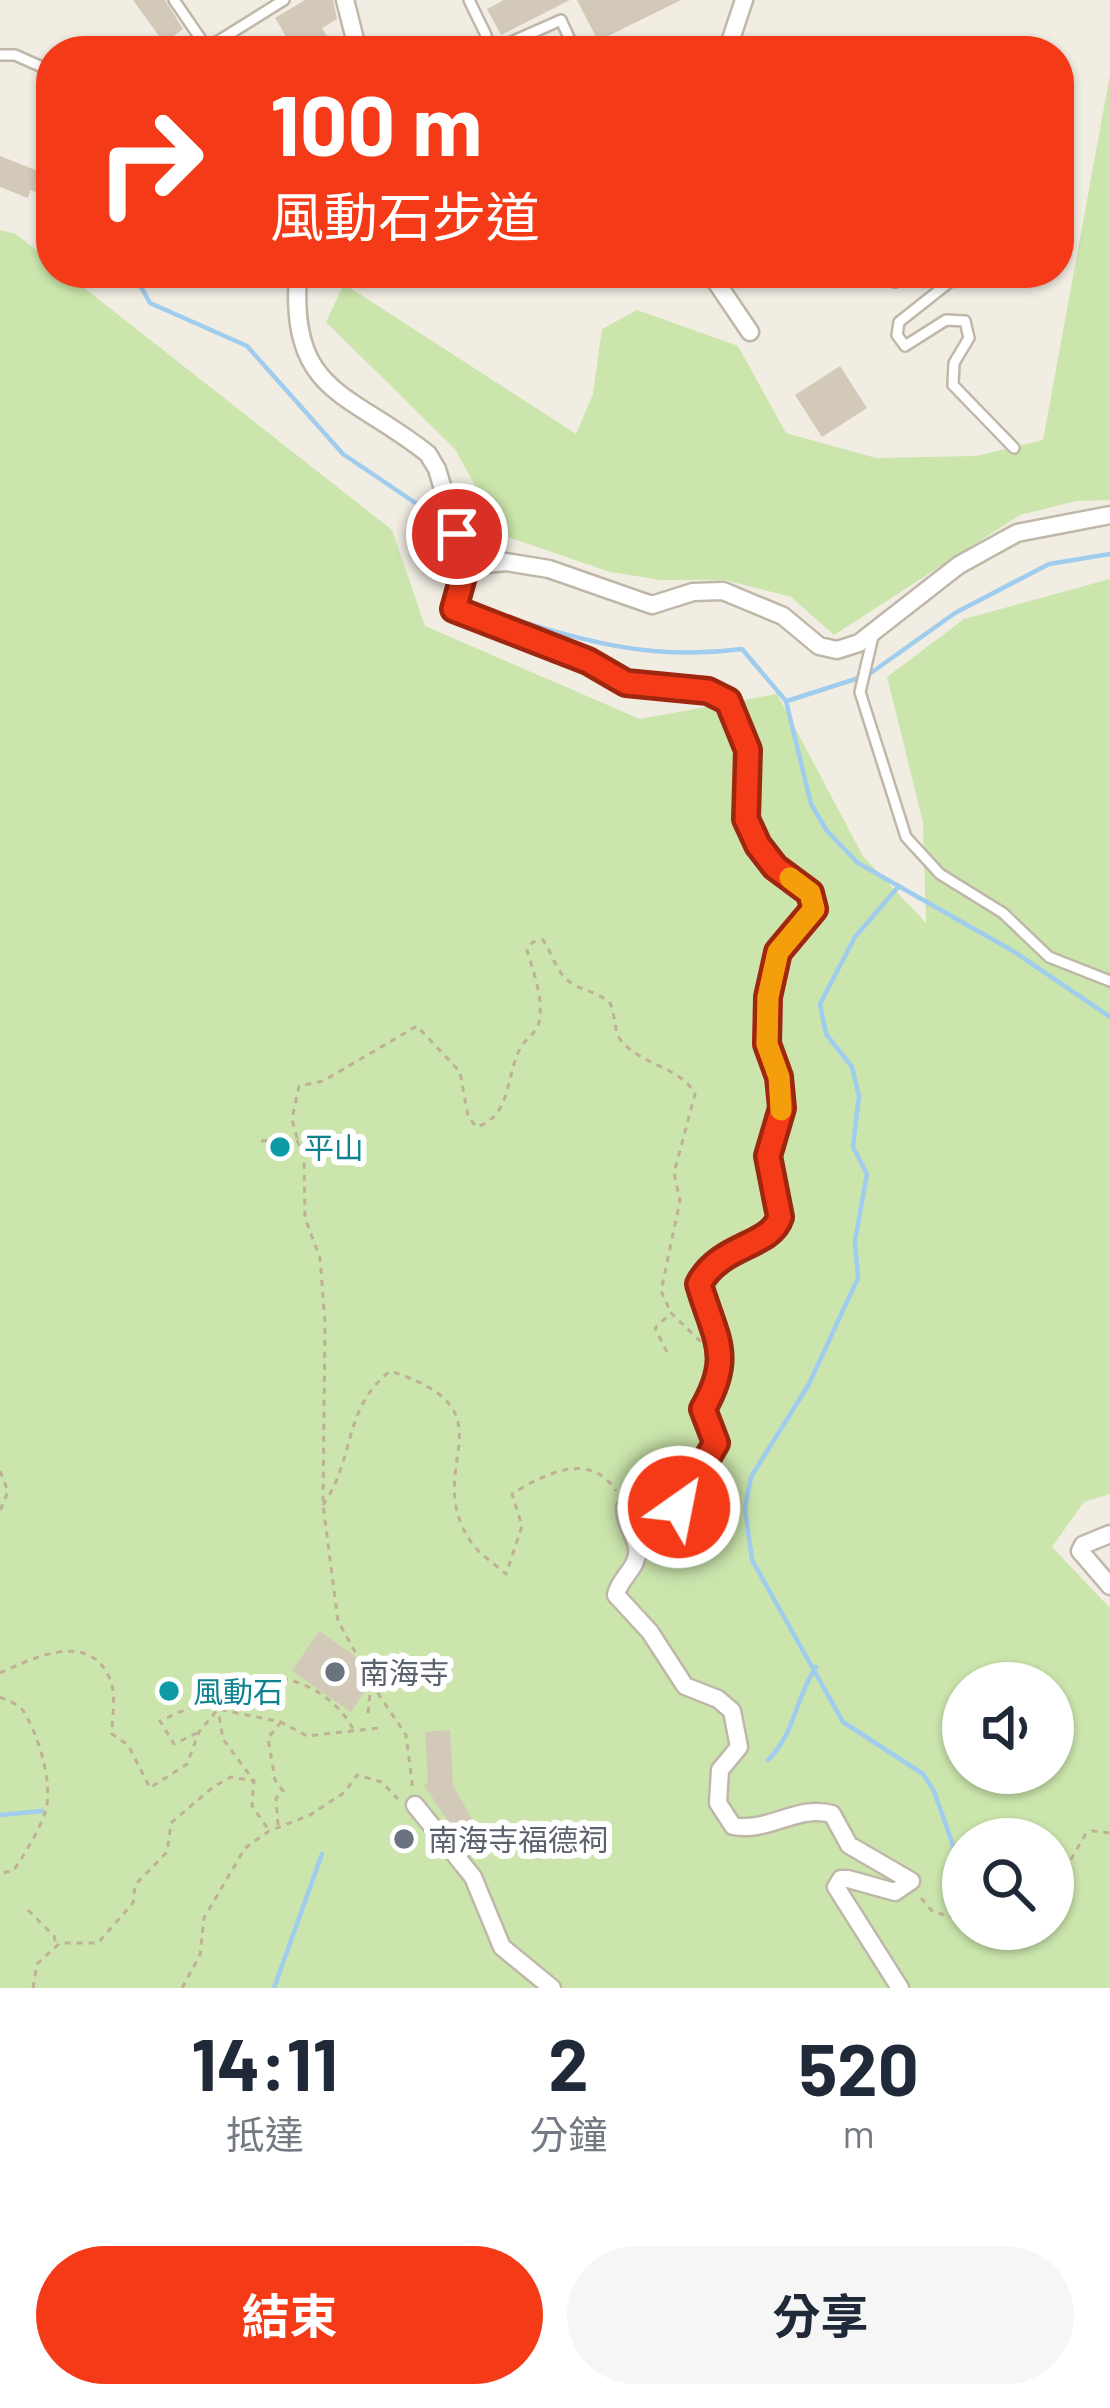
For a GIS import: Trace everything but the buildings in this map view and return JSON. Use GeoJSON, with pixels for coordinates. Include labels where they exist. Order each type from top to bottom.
{"type":"FeatureCollection","features":[{"type":"Feature","properties":{"kind":"street"},"geometry":{"type":"LineString","coordinates":[[345,0],[354,36]]}},
{"type":"Feature","properties":{"kind":"street"},"geometry":{"type":"LineString","coordinates":[[732,36],[744,0]]}},
{"type":"Feature","properties":{"kind":"street"},"geometry":{"type":"LineString","coordinates":[[297,288],[295,313],[313,368],[336,393],[428,454],[437,470],[466,566],[454,609],[588,661],[626,683],[708,691],[728,701],[748,750],[746,819],[775,867],[810,893],[814,909],[778,952],[768,997],[767,1044],[779,1077],[782,1108],[768,1156],[780,1217],[768,1235],[725,1252],[708,1267],[699,1284],[718,1334],[722,1366],[703,1409],[716,1443],[714,1454],[692,1478],[669,1517],[625,1508],[625,1523],[638,1547],[616,1595],[650,1632],[685,1686],[718,1699],[738,1723],[740,1747],[720,1770],[722,1814],[733,1826],[744,1828],[807,1813],[832,1814],[849,1845],[911,1881],[895,1892],[848,1879],[841,1879],[836,1887],[900,1988]]}},
{"type":"Feature","properties":{"kind":"street"},"geometry":{"type":"LineString","coordinates":[[720,288],[750,332]]}},
{"type":"Feature","properties":{"kind":"street"},"geometry":{"type":"LineString","coordinates":[[466,566],[506,562],[549,569],[652,605],[693,592],[723,590],[783,616],[819,646],[837,650],[874,631],[959,565],[1018,533],[1110,515]]}},
{"type":"Feature","properties":{"kind":"street"},"geometry":{"type":"LineString","coordinates":[[1110,1534],[1082,1545],[1080,1551],[1110,1586]]}},
{"type":"Feature","properties":{"kind":"street"},"geometry":{"type":"LineString","coordinates":[[415,1805],[473,1877],[502,1947],[552,1988]]}},
{"type":"Feature","properties":{"kind":"lane"},"geometry":{"type":"LineString","coordinates":[[174,0],[199,36]]}},
{"type":"Feature","properties":{"kind":"lane"},"geometry":{"type":"LineString","coordinates":[[251,0],[261,15]]}},
{"type":"Feature","properties":{"kind":"lane"},"geometry":{"type":"LineString","coordinates":[[227,36],[284,0]]}},
{"type":"Feature","properties":{"kind":"lane"},"geometry":{"type":"LineString","coordinates":[[469,0],[486,35]]}},
{"type":"Feature","properties":{"kind":"lane"},"geometry":{"type":"LineString","coordinates":[[525,36],[561,20],[568,36]]}},
{"type":"Feature","properties":{"kind":"lane"},"geometry":{"type":"LineString","coordinates":[[0,55],[15,55],[36,64]]}},
{"type":"Feature","properties":{"kind":"lane"},"geometry":{"type":"LineString","coordinates":[[943,288],[899,322],[896,335],[905,346],[946,320],[964,321],[969,338],[954,363],[953,385],[1014,448]]}},
{"type":"Feature","properties":{"kind":"lane"},"geometry":{"type":"LineString","coordinates":[[874,631],[860,689],[906,837],[940,874],[1004,913],[1049,958],[1110,981]]}},
{"type":"Feature","properties":{"kind":"path"},"geometry":{"type":"LineString","coordinates":[[359,1659],[338,1621],[323,1505],[325,1322],[320,1258],[305,1218],[304,1157],[292,1120],[299,1086],[323,1081],[417,1026],[460,1072],[471,1122],[484,1126],[506,1100],[521,1047],[538,1030],[541,1008],[527,950],[533,942],[543,940],[554,964],[573,984],[610,1004],[624,1045],[658,1068],[686,1079],[695,1094],[674,1173],[680,1202],[661,1291],[670,1313],[722,1366]]}},
{"type":"Feature","properties":{"kind":"path"},"geometry":{"type":"LineString","coordinates":[[261,1141],[297,1138]]}},
{"type":"Feature","properties":{"kind":"path"},"geometry":{"type":"LineString","coordinates":[[667,1352],[655,1328],[670,1313]]}},
{"type":"Feature","properties":{"kind":"path"},"geometry":{"type":"LineString","coordinates":[[323,1505],[341,1479],[355,1412],[370,1388],[391,1371],[446,1395],[462,1419],[455,1492],[461,1521],[472,1544],[506,1574],[522,1526],[512,1494],[540,1477],[566,1467],[591,1470],[613,1484],[625,1508]]}},
{"type":"Feature","properties":{"kind":"path"},"geometry":{"type":"LineString","coordinates":[[0,1471],[8,1491],[0,1511]]}},
{"type":"Feature","properties":{"kind":"path"},"geometry":{"type":"LineString","coordinates":[[0,1672],[48,1651],[84,1654],[97,1664],[111,1679],[112,1734],[128,1745],[150,1788],[187,1764],[199,1732],[218,1709]]}},
{"type":"Feature","properties":{"kind":"path"},"geometry":{"type":"LineString","coordinates":[[199,1732],[174,1744],[160,1721],[218,1695],[221,1703],[259,1678],[290,1678],[346,1715],[353,1731]]}},
{"type":"Feature","properties":{"kind":"path"},"geometry":{"type":"LineString","coordinates":[[182,1988],[200,1955],[204,1918],[216,1891],[245,1848],[269,1831],[310,1815],[345,1792],[357,1775],[382,1782],[392,1797],[415,1805],[406,1735],[371,1683],[368,1714]]}},
{"type":"Feature","properties":{"kind":"path"},"geometry":{"type":"LineString","coordinates":[[0,1697],[24,1712],[43,1764],[47,1797],[44,1818],[33,1830],[28,1850],[13,1870],[0,1873]]}},
{"type":"Feature","properties":{"kind":"path"},"geometry":{"type":"LineString","coordinates":[[200,1702],[281,1722],[307,1736],[379,1728]]}},
{"type":"Feature","properties":{"kind":"path"},"geometry":{"type":"LineString","coordinates":[[218,1709],[223,1739],[254,1781],[252,1806],[269,1831]]}},
{"type":"Feature","properties":{"kind":"path"},"geometry":{"type":"LineString","coordinates":[[278,1827],[276,1798],[283,1791],[275,1780],[268,1738],[281,1722]]}},
{"type":"Feature","properties":{"kind":"path"},"geometry":{"type":"LineString","coordinates":[[33,1988],[37,1964],[56,1946],[79,1940],[98,1943],[133,1903],[135,1885],[167,1852],[171,1823],[231,1777],[254,1781]]}},
{"type":"Feature","properties":{"kind":"path"},"geometry":{"type":"LineString","coordinates":[[1074,1853],[1084,1835],[1110,1833]]}},
{"type":"Feature","properties":{"kind":"path"},"geometry":{"type":"LineString","coordinates":[[911,1881],[933,1912],[942,1914]]}},
{"type":"Feature","properties":{"kind":"path"},"geometry":{"type":"LineString","coordinates":[[28,1910],[54,1936],[56,1946]]}},
{"type":"Feature","properties":{"kind":"green space"},"geometry":{"type":"Polygon","coordinates":[[[1110,75],[1110,500],[1076,501],[1020,515],[834,635],[791,597],[725,580],[661,580],[610,572],[502,535],[455,449],[326,322],[342,288],[350,288],[576,434],[593,394],[602,329],[637,310],[738,346],[786,433],[876,458],[976,456],[1043,440],[1110,75]]]}},
{"type":"Feature","properties":{"kind":"green space"},"geometry":{"type":"Polygon","coordinates":[[[0,230],[16,234],[36,250],[36,288],[84,288],[392,530],[425,626],[640,719],[777,694],[863,856],[926,923],[923,822],[887,677],[964,619],[1110,579],[1110,1494],[1084,1502],[1052,1547],[1110,1608],[1110,1988],[0,1988],[0,230]]]}},
{"type":"Feature","properties":{"kind":"waterway"},"geometry":{"type":"LineString","coordinates":[[0,50],[22,54]]}},
{"type":"Feature","properties":{"kind":"waterway"},"geometry":{"type":"LineString","coordinates":[[142,288],[150,303],[247,346],[343,454],[420,506],[456,582]]}},
{"type":"Feature","properties":{"kind":"waterway"},"geometry":{"type":"LineString","coordinates":[[787,701],[868,675],[955,613],[1049,564],[1110,554]]}},
{"type":"Feature","properties":{"kind":"waterway"},"geometry":{"type":"LineString","coordinates":[[466,597],[472,607],[605,644],[670,652],[742,649],[786,701],[811,804],[827,831],[858,863],[1013,951],[1110,1017]]}},
{"type":"Feature","properties":{"kind":"waterway"},"geometry":{"type":"LineString","coordinates":[[898,887],[855,937],[820,1004],[826,1034],[852,1067],[859,1096],[853,1147],[867,1174],[855,1241],[858,1278],[809,1384],[751,1477],[745,1508],[752,1560],[843,1722],[923,1774],[943,1818]]}},
{"type":"Feature","properties":{"kind":"waterway"},"geometry":{"type":"LineString","coordinates":[[768,1760],[784,1738],[816,1667]]}},
{"type":"Feature","properties":{"kind":"waterway"},"geometry":{"type":"LineString","coordinates":[[0,1815],[42,1811]]}},
{"type":"Feature","properties":{"kind":"waterway"},"geometry":{"type":"LineString","coordinates":[[274,1988],[322,1854]]}},
{"type":"Feature","properties":{"kind":"slow traffic"},"geometry":{"type":"LineString","coordinates":[[781,1110],[779,1077],[767,1044],[768,997],[778,952],[814,909],[810,893],[790,878]]}},
{"type":"Feature","properties":{"kind":"place","name":"平山"},"geometry":{"type":"Point","coordinates":[280,1147]}},
{"type":"Feature","properties":{"kind":"place","name":"南海寺"},"geometry":{"type":"Point","coordinates":[335,1672]}},
{"type":"Feature","properties":{"kind":"place","name":"風動石"},"geometry":{"type":"Point","coordinates":[169,1691]}},
{"type":"Feature","properties":{"kind":"place","name":"南海寺福德祠"},"geometry":{"type":"Point","coordinates":[404,1839]}},
{"type":"Feature","properties":{"kind":"route"},"geometry":{"type":"LineString","coordinates":[[457,534],[466,566],[454,609],[588,661],[626,683],[708,691],[728,701],[748,750],[746,819],[775,867],[810,893],[814,909],[778,952],[768,997],[767,1044],[779,1077],[782,1108],[768,1156],[780,1217],[768,1235],[725,1252],[708,1267],[699,1284],[718,1334],[722,1366],[703,1409],[716,1443],[714,1454],[692,1478],[679,1507]]}}]}
